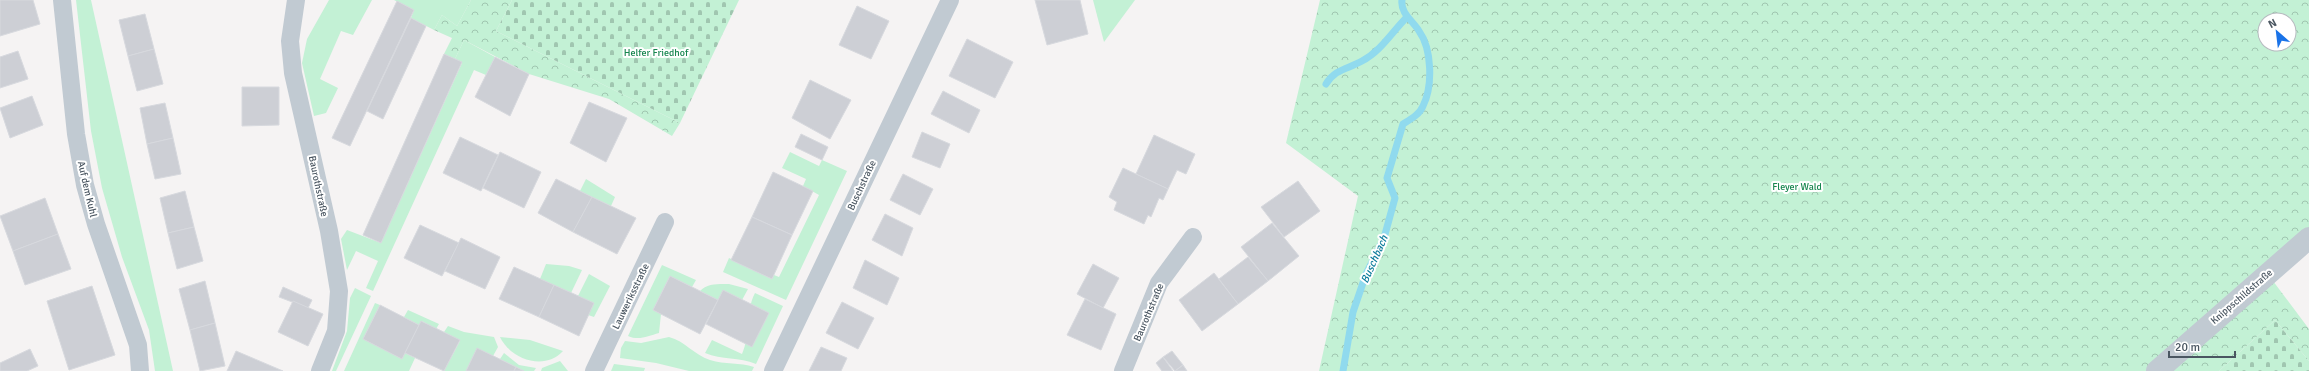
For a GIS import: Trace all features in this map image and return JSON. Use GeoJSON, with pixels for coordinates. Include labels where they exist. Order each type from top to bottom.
{"type":"FeatureCollection","features":[{"type":"Feature","properties":{"kind":"street","name":"Auf dem Kuhl"},"geometry":{"type":"LineString","coordinates":[[62,0],[75,126],[85,185],[107,258],[138,345],[140,371]]}},
{"type":"Feature","properties":{"kind":"street","name":"Baurothstraße"},"geometry":{"type":"LineString","coordinates":[[296,0],[290,41],[293,73],[327,224],[339,291],[336,331],[320,371]]}},
{"type":"Feature","properties":{"kind":"street","name":"Buschstraße"},"geometry":{"type":"LineString","coordinates":[[773,371],[950,0]]}},
{"type":"Feature","properties":{"kind":"street","name":"Lauweriksstraße"},"geometry":{"type":"LineString","coordinates":[[594,371],[665,222]]}},
{"type":"Feature","properties":{"kind":"street","name":"Baurothstraße"},"geometry":{"type":"LineString","coordinates":[[1123,371],[1159,283],[1193,237]]}},
{"type":"Feature","properties":{"kind":"street","name":"Knippschildstraße"},"geometry":{"type":"LineString","coordinates":[[2157,371],[2309,238]]}},
{"type":"Feature","properties":{"kind":"green space"},"geometry":{"type":"Polygon","coordinates":[[[76,0],[91,0],[173,371],[155,371],[149,330],[122,257],[102,188],[91,131],[76,0]]]}},
{"type":"Feature","properties":{"kind":"green space"},"geometry":{"type":"Polygon","coordinates":[[[329,0],[372,0],[353,35],[341,31],[320,79],[338,88],[326,113],[314,116],[302,63],[307,39],[329,0]]]}},
{"type":"Feature","properties":{"kind":"green space"},"geometry":{"type":"Polygon","coordinates":[[[394,0],[471,0],[457,26],[442,15],[434,30],[411,18],[414,10],[394,0]]]}},
{"type":"Feature","properties":{"kind":"green space"},"geometry":{"type":"Polygon","coordinates":[[[471,0],[512,0],[496,31],[680,123],[672,136],[609,99],[529,74],[464,40],[455,59],[444,54],[452,38],[434,30],[442,15],[457,26],[471,0]]]}},
{"type":"Feature","properties":{"kind":"green space","name":"Helfer Friedhof"},"geometry":{"type":"Polygon","coordinates":[[[512,0],[739,0],[680,123],[496,31],[512,0]]]}},
{"type":"Feature","properties":{"kind":"green space"},"geometry":{"type":"Polygon","coordinates":[[[1093,0],[1135,0],[1104,42],[1093,0]]]}},
{"type":"Feature","properties":{"kind":"green space","name":"Fleyer Wald"},"geometry":{"type":"Polygon","coordinates":[[[1320,0],[2309,0],[2309,238],[2267,273],[2309,329],[2309,361],[2275,320],[2219,371],[1319,371],[1358,196],[1286,143],[1320,0]]]}},
{"type":"Feature","properties":{"kind":"green space"},"geometry":{"type":"Polygon","coordinates":[[[464,40],[495,57],[486,75],[474,70],[373,291],[366,288],[378,261],[356,251],[347,270],[341,239],[347,230],[381,243],[462,63],[455,59],[464,40]]]}},
{"type":"Feature","properties":{"kind":"green space"},"geometry":{"type":"Polygon","coordinates":[[[790,152],[819,166],[822,160],[847,171],[786,300],[723,272],[729,258],[772,279],[774,275],[779,277],[819,195],[803,186],[806,179],[782,168],[790,152]]]}},
{"type":"Feature","properties":{"kind":"green space"},"geometry":{"type":"Polygon","coordinates":[[[586,179],[615,197],[611,206],[580,191],[586,179]]]}},
{"type":"Feature","properties":{"kind":"green space"},"geometry":{"type":"Polygon","coordinates":[[[546,264],[569,266],[582,270],[571,293],[540,279],[546,264]]]}},
{"type":"Feature","properties":{"kind":"green space"},"geometry":{"type":"Polygon","coordinates":[[[662,265],[696,280],[692,287],[670,276],[653,310],[661,314],[659,333],[640,338],[628,336],[662,265]]]}},
{"type":"Feature","properties":{"kind":"green space"},"geometry":{"type":"Polygon","coordinates":[[[589,274],[610,286],[594,317],[588,315],[578,296],[589,274]]]}},
{"type":"Feature","properties":{"kind":"green space"},"geometry":{"type":"Polygon","coordinates":[[[729,284],[748,289],[742,300],[723,291],[718,300],[700,291],[710,285],[729,284]]]}},
{"type":"Feature","properties":{"kind":"green space"},"geometry":{"type":"Polygon","coordinates":[[[355,288],[371,296],[336,371],[332,371],[347,331],[350,298],[355,288]]]}},
{"type":"Feature","properties":{"kind":"green space"},"geometry":{"type":"Polygon","coordinates":[[[755,293],[783,306],[756,364],[705,353],[712,340],[742,354],[745,346],[750,308],[755,293]]]}},
{"type":"Feature","properties":{"kind":"green space"},"geometry":{"type":"Polygon","coordinates":[[[375,303],[380,305],[363,339],[402,359],[405,353],[415,358],[409,371],[344,371],[375,303]]]}},
{"type":"Feature","properties":{"kind":"green space"},"geometry":{"type":"Polygon","coordinates":[[[408,310],[439,324],[436,329],[422,321],[419,325],[404,317],[408,310]]]}},
{"type":"Feature","properties":{"kind":"green space"},"geometry":{"type":"Polygon","coordinates":[[[2275,320],[2309,361],[2309,371],[2219,371],[2275,320]]]}},
{"type":"Feature","properties":{"kind":"green space"},"geometry":{"type":"Polygon","coordinates":[[[448,326],[464,332],[494,337],[498,347],[493,356],[477,349],[466,371],[444,371],[460,341],[444,332],[448,326]]]}},
{"type":"Feature","properties":{"kind":"green space"},"geometry":{"type":"Polygon","coordinates":[[[500,337],[530,340],[563,351],[556,357],[547,360],[529,360],[512,352],[500,337]]]}},
{"type":"Feature","properties":{"kind":"green space"},"geometry":{"type":"Polygon","coordinates":[[[669,337],[680,342],[704,358],[754,367],[752,371],[689,371],[656,363],[620,358],[621,348],[625,341],[641,343],[669,337]]]}},
{"type":"Feature","properties":{"kind":"green space"},"geometry":{"type":"Polygon","coordinates":[[[504,353],[519,365],[536,368],[534,371],[524,371],[500,359],[504,353]]]}},
{"type":"Feature","properties":{"kind":"green space"},"geometry":{"type":"Polygon","coordinates":[[[560,361],[568,371],[541,371],[542,368],[560,361]]]}},
{"type":"Feature","properties":{"kind":"green space"},"geometry":{"type":"Polygon","coordinates":[[[614,364],[645,368],[644,371],[611,371],[614,364]]]}},
{"type":"Feature","properties":{"kind":"building"},"geometry":{"type":"Polygon","coordinates":[[[0,0],[33,0],[40,24],[0,36],[0,0]]]}},
{"type":"Feature","properties":{"kind":"building"},"geometry":{"type":"Polygon","coordinates":[[[1035,0],[1080,0],[1088,34],[1047,45],[1035,0]]]}},
{"type":"Feature","properties":{"kind":"building"},"geometry":{"type":"Polygon","coordinates":[[[397,1],[414,10],[350,146],[332,138],[397,1]]]}},
{"type":"Feature","properties":{"kind":"building"},"geometry":{"type":"Polygon","coordinates":[[[857,6],[889,21],[871,59],[839,45],[857,6]]]}},
{"type":"Feature","properties":{"kind":"building"},"geometry":{"type":"Polygon","coordinates":[[[145,14],[154,49],[128,56],[119,20],[145,14]]]}},
{"type":"Feature","properties":{"kind":"building"},"geometry":{"type":"Polygon","coordinates":[[[411,18],[426,26],[383,119],[367,111],[411,18]]]}},
{"type":"Feature","properties":{"kind":"building"},"geometry":{"type":"Polygon","coordinates":[[[967,39],[1013,62],[995,98],[949,76],[967,39]]]}},
{"type":"Feature","properties":{"kind":"building"},"geometry":{"type":"Polygon","coordinates":[[[154,49],[163,84],[137,91],[128,56],[154,49]]]}},
{"type":"Feature","properties":{"kind":"building"},"geometry":{"type":"Polygon","coordinates":[[[18,51],[28,79],[0,88],[0,57],[18,51]]]}},
{"type":"Feature","properties":{"kind":"building"},"geometry":{"type":"Polygon","coordinates":[[[444,54],[462,62],[381,243],[363,235],[444,54]]]}},
{"type":"Feature","properties":{"kind":"building"},"geometry":{"type":"Polygon","coordinates":[[[495,57],[529,74],[510,116],[475,97],[495,57]]]}},
{"type":"Feature","properties":{"kind":"building"},"geometry":{"type":"Polygon","coordinates":[[[810,80],[851,100],[830,139],[792,118],[810,80]]]}},
{"type":"Feature","properties":{"kind":"building"},"geometry":{"type":"Polygon","coordinates":[[[242,87],[279,87],[279,125],[242,126],[242,87]]]}},
{"type":"Feature","properties":{"kind":"building"},"geometry":{"type":"Polygon","coordinates":[[[943,91],[980,110],[969,133],[931,114],[943,91]]]}},
{"type":"Feature","properties":{"kind":"building"},"geometry":{"type":"Polygon","coordinates":[[[32,96],[43,125],[10,138],[0,108],[32,96]]]}},
{"type":"Feature","properties":{"kind":"building"},"geometry":{"type":"Polygon","coordinates":[[[589,102],[627,118],[606,162],[570,143],[589,102]]]}},
{"type":"Feature","properties":{"kind":"building"},"geometry":{"type":"Polygon","coordinates":[[[165,103],[173,138],[147,144],[140,108],[165,103]]]}},
{"type":"Feature","properties":{"kind":"building"},"geometry":{"type":"Polygon","coordinates":[[[922,132],[950,144],[940,168],[912,157],[922,132]]]}},
{"type":"Feature","properties":{"kind":"building"},"geometry":{"type":"Polygon","coordinates":[[[801,134],[828,147],[822,160],[795,147],[801,134]]]}},
{"type":"Feature","properties":{"kind":"building"},"geometry":{"type":"Polygon","coordinates":[[[1154,135],[1195,154],[1186,174],[1177,170],[1168,189],[1136,174],[1154,135]]]}},
{"type":"Feature","properties":{"kind":"building"},"geometry":{"type":"Polygon","coordinates":[[[460,137],[498,155],[481,191],[443,173],[460,137]]]}},
{"type":"Feature","properties":{"kind":"building"},"geometry":{"type":"Polygon","coordinates":[[[173,138],[181,174],[155,179],[147,144],[173,138]]]}},
{"type":"Feature","properties":{"kind":"building"},"geometry":{"type":"Polygon","coordinates":[[[500,152],[541,172],[524,208],[483,188],[500,152]]]}},
{"type":"Feature","properties":{"kind":"building"},"geometry":{"type":"Polygon","coordinates":[[[1123,168],[1168,189],[1163,200],[1159,198],[1151,217],[1148,215],[1144,224],[1114,210],[1117,202],[1109,197],[1123,168]]]}},
{"type":"Feature","properties":{"kind":"building"},"geometry":{"type":"Polygon","coordinates":[[[773,172],[813,191],[792,235],[752,217],[773,172]]]}},
{"type":"Feature","properties":{"kind":"building"},"geometry":{"type":"Polygon","coordinates":[[[903,174],[933,189],[920,215],[890,200],[903,174]]]}},
{"type":"Feature","properties":{"kind":"building"},"geometry":{"type":"Polygon","coordinates":[[[556,179],[592,197],[573,232],[538,213],[556,179]]]}},
{"type":"Feature","properties":{"kind":"building"},"geometry":{"type":"Polygon","coordinates":[[[1298,181],[1320,211],[1284,237],[1261,207],[1298,181]]]}},
{"type":"Feature","properties":{"kind":"building"},"geometry":{"type":"Polygon","coordinates":[[[185,191],[194,227],[168,233],[160,198],[185,191]]]}},
{"type":"Feature","properties":{"kind":"building"},"geometry":{"type":"Polygon","coordinates":[[[592,197],[636,218],[617,254],[573,232],[592,197]]]}},
{"type":"Feature","properties":{"kind":"building"},"geometry":{"type":"Polygon","coordinates":[[[45,198],[58,234],[13,251],[0,216],[45,198]]]}},
{"type":"Feature","properties":{"kind":"building"},"geometry":{"type":"Polygon","coordinates":[[[885,214],[913,228],[902,256],[872,240],[885,214]]]}},
{"type":"Feature","properties":{"kind":"building"},"geometry":{"type":"Polygon","coordinates":[[[752,217],[792,235],[772,279],[731,260],[752,217]]]}},
{"type":"Feature","properties":{"kind":"building"},"geometry":{"type":"Polygon","coordinates":[[[1272,223],[1299,256],[1268,281],[1241,247],[1272,223]]]}},
{"type":"Feature","properties":{"kind":"building"},"geometry":{"type":"Polygon","coordinates":[[[420,225],[459,243],[442,276],[404,258],[420,225]]]}},
{"type":"Feature","properties":{"kind":"building"},"geometry":{"type":"Polygon","coordinates":[[[194,227],[203,261],[177,269],[168,233],[194,227]]]}},
{"type":"Feature","properties":{"kind":"building"},"geometry":{"type":"Polygon","coordinates":[[[58,234],[71,269],[25,285],[13,251],[58,234]]]}},
{"type":"Feature","properties":{"kind":"building"},"geometry":{"type":"Polygon","coordinates":[[[461,238],[500,257],[485,289],[445,271],[461,238]]]}},
{"type":"Feature","properties":{"kind":"building"},"geometry":{"type":"Polygon","coordinates":[[[1248,257],[1268,281],[1238,304],[1219,279],[1248,257]]]}},
{"type":"Feature","properties":{"kind":"building"},"geometry":{"type":"Polygon","coordinates":[[[865,260],[899,278],[887,305],[853,288],[865,260]]]}},
{"type":"Feature","properties":{"kind":"building"},"geometry":{"type":"Polygon","coordinates":[[[1093,264],[1119,278],[1103,308],[1077,294],[1093,264]]]}},
{"type":"Feature","properties":{"kind":"building"},"geometry":{"type":"Polygon","coordinates":[[[514,267],[554,285],[539,317],[499,299],[514,267]]]}},
{"type":"Feature","properties":{"kind":"building"},"geometry":{"type":"Polygon","coordinates":[[[1214,273],[1238,304],[1202,331],[1179,300],[1214,273]]]}},
{"type":"Feature","properties":{"kind":"building"},"geometry":{"type":"Polygon","coordinates":[[[670,276],[718,300],[700,334],[653,310],[670,276]]]}},
{"type":"Feature","properties":{"kind":"building"},"geometry":{"type":"Polygon","coordinates":[[[205,281],[215,323],[190,330],[179,289],[205,281]]]}},
{"type":"Feature","properties":{"kind":"building"},"geometry":{"type":"Polygon","coordinates":[[[554,285],[594,303],[579,336],[539,317],[554,285]]]}},
{"type":"Feature","properties":{"kind":"building"},"geometry":{"type":"Polygon","coordinates":[[[92,286],[115,355],[69,370],[47,301],[92,286]]]}},
{"type":"Feature","properties":{"kind":"building"},"geometry":{"type":"Polygon","coordinates":[[[283,287],[312,300],[308,308],[279,297],[283,287]]]}},
{"type":"Feature","properties":{"kind":"building"},"geometry":{"type":"Polygon","coordinates":[[[723,290],[769,313],[752,347],[706,324],[723,290]]]}},
{"type":"Feature","properties":{"kind":"building"},"geometry":{"type":"Polygon","coordinates":[[[1085,299],[1116,314],[1101,350],[1067,335],[1085,299]]]}},
{"type":"Feature","properties":{"kind":"building"},"geometry":{"type":"Polygon","coordinates":[[[293,301],[323,314],[308,346],[278,332],[293,301]]]}},
{"type":"Feature","properties":{"kind":"building"},"geometry":{"type":"Polygon","coordinates":[[[842,302],[874,318],[858,349],[826,333],[842,302]]]}},
{"type":"Feature","properties":{"kind":"building"},"geometry":{"type":"Polygon","coordinates":[[[380,305],[419,325],[402,359],[363,339],[380,305]]]}},
{"type":"Feature","properties":{"kind":"building"},"geometry":{"type":"Polygon","coordinates":[[[421,321],[460,340],[444,371],[405,353],[421,321]]]}},
{"type":"Feature","properties":{"kind":"building"},"geometry":{"type":"Polygon","coordinates":[[[215,323],[225,366],[200,371],[190,330],[215,323]]]}},
{"type":"Feature","properties":{"kind":"building"},"geometry":{"type":"Polygon","coordinates":[[[821,347],[847,358],[841,371],[809,371],[821,347]]]}},
{"type":"Feature","properties":{"kind":"building"},"geometry":{"type":"Polygon","coordinates":[[[477,348],[516,367],[514,371],[466,371],[477,348]]]}},
{"type":"Feature","properties":{"kind":"building"},"geometry":{"type":"Polygon","coordinates":[[[30,349],[38,366],[27,371],[0,371],[0,363],[30,349]]]}},
{"type":"Feature","properties":{"kind":"building"},"geometry":{"type":"Polygon","coordinates":[[[236,351],[283,371],[227,371],[236,351]]]}},
{"type":"Feature","properties":{"kind":"building"},"geometry":{"type":"Polygon","coordinates":[[[1172,351],[1183,365],[1175,371],[1163,357],[1172,351]]]}},
{"type":"Feature","properties":{"kind":"building"},"geometry":{"type":"Polygon","coordinates":[[[1163,357],[1173,371],[1162,371],[1156,363],[1163,357]]]}},
{"type":"Feature","properties":{"kind":"building"},"geometry":{"type":"Polygon","coordinates":[[[1183,365],[1187,371],[1175,371],[1183,365]]]}},
{"type":"Feature","properties":{"kind":"building"},"geometry":{"type":"Polygon","coordinates":[[[516,367],[524,371],[514,371],[516,367]]]}},
{"type":"Feature","properties":{"kind":"waterway","name":"Buschbach"},"geometry":{"type":"LineString","coordinates":[[1343,371],[1353,312],[1366,274],[1384,238],[1395,198],[1387,178],[1403,124],[1422,109],[1430,78],[1427,48],[1419,31],[1405,13],[1402,0]]}},
{"type":"Feature","properties":{"kind":"waterway"},"geometry":{"type":"LineString","coordinates":[[1326,84],[1333,75],[1369,57],[1386,41],[1407,17]]}}]}
